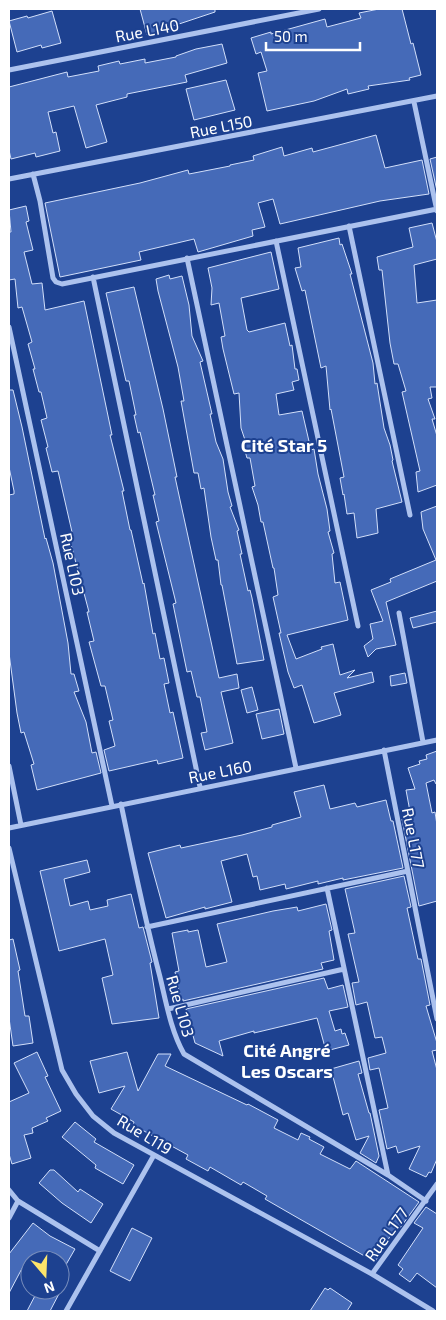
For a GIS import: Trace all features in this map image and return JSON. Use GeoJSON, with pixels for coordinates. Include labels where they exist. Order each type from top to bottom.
{"type":"FeatureCollection","features":[{"type":"Feature","properties":{"kind":"street","name":"Rue L140"},"geometry":{"type":"LineString","coordinates":[[9,70],[319,9]]}},
{"type":"Feature","properties":{"kind":"street","name":"Rue L150"},"geometry":{"type":"LineString","coordinates":[[9,180],[437,96]]}},
{"type":"Feature","properties":{"kind":"street"},"geometry":{"type":"LineString","coordinates":[[33,174],[40,201],[53,278],[56,282],[62,284],[437,210],[414,102]]}},
{"type":"Feature","properties":{"kind":"street"},"geometry":{"type":"LineString","coordinates":[[349,226],[410,515]]}},
{"type":"Feature","properties":{"kind":"street"},"geometry":{"type":"LineString","coordinates":[[276,241],[358,626]]}},
{"type":"Feature","properties":{"kind":"street"},"geometry":{"type":"LineString","coordinates":[[187,258],[296,768]]}},
{"type":"Feature","properties":{"kind":"street"},"geometry":{"type":"LineString","coordinates":[[93,277],[200,787]]}},
{"type":"Feature","properties":{"kind":"street","name":"Rue L103"},"geometry":{"type":"LineString","coordinates":[[9,327],[112,806]]}},
{"type":"Feature","properties":{"kind":"street"},"geometry":{"type":"LineString","coordinates":[[399,613],[423,742]]}},
{"type":"Feature","properties":{"kind":"street","name":"Rue L160"},"geometry":{"type":"LineString","coordinates":[[9,828],[200,787],[437,740]]}},
{"type":"Feature","properties":{"kind":"street","name":"Rue L177"},"geometry":{"type":"LineString","coordinates":[[384,750],[437,1019]]}},
{"type":"Feature","properties":{"kind":"street"},"geometry":{"type":"LineString","coordinates":[[9,766],[20,825]]}},
{"type":"Feature","properties":{"kind":"street","name":"Rue L103"},"geometry":{"type":"LineString","coordinates":[[121,804],[147,927],[168,1009],[179,1046],[184,1054],[388,1175],[426,1201]]}},
{"type":"Feature","properties":{"kind":"street","name":"Rue L119"},"geometry":{"type":"LineString","coordinates":[[9,848],[62,1070],[76,1094],[93,1116],[114,1133],[372,1274],[432,1311]]}},
{"type":"Feature","properties":{"kind":"street"},"geometry":{"type":"LineString","coordinates":[[147,927],[408,871]]}},
{"type":"Feature","properties":{"kind":"street"},"geometry":{"type":"LineString","coordinates":[[327,888],[388,1175]]}},
{"type":"Feature","properties":{"kind":"street"},"geometry":{"type":"LineString","coordinates":[[168,1009],[344,969]]}},
{"type":"Feature","properties":{"kind":"street"},"geometry":{"type":"LineString","coordinates":[[66,1311],[154,1156]]}},
{"type":"Feature","properties":{"kind":"street","name":"Rue L177"},"geometry":{"type":"LineString","coordinates":[[372,1274],[437,1184]]}},
{"type":"Feature","properties":{"kind":"street"},"geometry":{"type":"LineString","coordinates":[[9,1190],[18,1201],[100,1251]]}},
{"type":"Feature","properties":{"kind":"street"},"geometry":{"type":"LineString","coordinates":[[9,1218],[18,1201]]}},
{"type":"Feature","properties":{"kind":"building"},"geometry":{"type":"Polygon","coordinates":[[[140,9],[215,9],[215,12],[147,35],[140,9]]]}},
{"type":"Feature","properties":{"kind":"building"},"geometry":{"type":"Polygon","coordinates":[[[379,9],[402,9],[421,75],[409,78],[410,80],[368,86],[369,89],[348,94],[347,89],[314,101],[267,111],[258,73],[267,71],[261,52],[256,54],[251,38],[325,19],[327,27],[361,18],[359,13],[379,9]]]}},
{"type":"Feature","properties":{"kind":"building"},"geometry":{"type":"Polygon","coordinates":[[[52,11],[61,43],[42,48],[41,45],[17,52],[9,21],[52,11]]]}},
{"type":"Feature","properties":{"kind":"building"},"geometry":{"type":"Polygon","coordinates":[[[222,44],[227,63],[185,75],[187,82],[127,94],[127,97],[96,105],[107,142],[86,148],[74,106],[48,112],[53,133],[56,132],[60,151],[36,157],[35,153],[11,159],[9,150],[9,87],[67,72],[68,77],[99,71],[98,66],[119,61],[120,64],[145,59],[145,63],[176,57],[196,49],[222,44]]]}},
{"type":"Feature","properties":{"kind":"building"},"geometry":{"type":"Polygon","coordinates":[[[226,80],[235,110],[194,120],[186,89],[226,80]]]}},
{"type":"Feature","properties":{"kind":"building"},"geometry":{"type":"Polygon","coordinates":[[[376,135],[385,168],[422,160],[429,194],[380,201],[280,224],[273,199],[258,203],[265,227],[252,230],[253,236],[198,252],[194,239],[139,252],[141,260],[60,277],[45,203],[140,183],[188,170],[189,174],[230,166],[254,160],[253,156],[282,147],[284,156],[312,148],[313,152],[376,135]]]}},
{"type":"Feature","properties":{"kind":"building"},"geometry":{"type":"Polygon","coordinates":[[[437,157],[437,191],[430,159],[437,157]]]}},
{"type":"Feature","properties":{"kind":"building"},"geometry":{"type":"Polygon","coordinates":[[[26,206],[29,221],[26,222],[33,250],[24,252],[32,284],[42,283],[45,310],[84,301],[112,435],[110,435],[124,491],[122,491],[130,530],[144,583],[153,634],[155,633],[160,659],[164,658],[169,683],[164,684],[170,713],[173,712],[183,758],[158,764],[157,760],[109,771],[104,750],[115,746],[109,721],[113,720],[105,686],[101,686],[89,642],[94,641],[87,612],[89,612],[68,533],[72,532],[58,471],[52,472],[46,448],[48,447],[41,420],[47,418],[28,344],[32,342],[22,307],[18,308],[15,279],[9,280],[9,232],[11,232],[9,210],[26,206]]]}},
{"type":"Feature","properties":{"kind":"building"},"geometry":{"type":"Polygon","coordinates":[[[432,223],[437,242],[437,259],[414,265],[417,303],[437,300],[437,387],[430,387],[432,398],[428,399],[435,419],[432,419],[437,436],[437,485],[418,492],[416,472],[420,471],[402,392],[406,391],[398,364],[394,364],[382,270],[379,270],[377,257],[413,247],[409,228],[432,223]]]}},
{"type":"Feature","properties":{"kind":"building"},"geometry":{"type":"Polygon","coordinates":[[[339,238],[352,274],[350,274],[373,363],[375,384],[377,383],[384,428],[390,445],[402,502],[376,509],[378,533],[357,538],[354,513],[347,514],[343,495],[340,478],[344,477],[330,410],[326,366],[321,368],[305,290],[302,291],[295,268],[301,267],[298,248],[339,238]]]}},
{"type":"Feature","properties":{"kind":"building"},"geometry":{"type":"Polygon","coordinates":[[[271,252],[279,289],[241,298],[247,330],[249,332],[285,323],[290,346],[292,345],[295,369],[297,369],[299,380],[292,382],[294,390],[276,394],[279,415],[302,411],[311,450],[314,449],[327,509],[330,531],[328,532],[334,553],[332,554],[335,583],[340,582],[348,620],[287,635],[296,659],[322,649],[321,647],[333,644],[340,675],[355,670],[347,678],[372,672],[374,682],[334,693],[341,715],[314,723],[302,685],[294,688],[288,672],[273,597],[278,595],[274,568],[252,487],[255,486],[250,458],[247,458],[243,444],[246,443],[241,428],[239,393],[234,394],[223,349],[221,337],[225,336],[219,303],[211,305],[212,288],[208,268],[271,252]]]}},
{"type":"Feature","properties":{"kind":"building"},"geometry":{"type":"Polygon","coordinates":[[[169,275],[170,279],[182,276],[189,305],[192,336],[203,361],[200,362],[212,414],[210,414],[216,442],[223,459],[232,506],[230,507],[239,530],[237,531],[242,554],[240,554],[248,591],[250,590],[252,598],[264,660],[237,664],[221,585],[218,560],[216,560],[211,537],[204,488],[201,489],[198,473],[194,473],[181,401],[184,401],[178,367],[158,291],[156,279],[169,275]]]}},
{"type":"Feature","properties":{"kind":"building"},"geometry":{"type":"Polygon","coordinates":[[[134,287],[163,409],[177,477],[175,477],[219,678],[237,674],[239,688],[221,692],[233,743],[205,750],[201,733],[207,732],[200,697],[197,697],[191,671],[187,672],[173,604],[176,603],[156,522],[159,521],[153,495],[155,495],[140,432],[138,433],[129,381],[126,381],[106,293],[134,287]]]}},
{"type":"Feature","properties":{"kind":"building"},"geometry":{"type":"Polygon","coordinates":[[[9,390],[13,390],[45,539],[53,563],[68,643],[71,674],[74,674],[79,691],[74,692],[86,722],[92,753],[96,752],[101,773],[37,790],[31,765],[34,764],[24,732],[21,733],[9,653],[9,495],[14,494],[14,491],[9,467],[9,390]]]}},
{"type":"Feature","properties":{"kind":"building"},"geometry":{"type":"Polygon","coordinates":[[[437,506],[437,581],[386,602],[396,645],[376,649],[368,657],[364,646],[373,639],[370,624],[383,621],[371,590],[391,582],[390,579],[436,560],[423,529],[421,512],[437,506]]]}},
{"type":"Feature","properties":{"kind":"building"},"geometry":{"type":"Polygon","coordinates":[[[437,611],[437,622],[413,628],[410,618],[437,611]]]}},
{"type":"Feature","properties":{"kind":"building"},"geometry":{"type":"Polygon","coordinates":[[[405,673],[407,683],[391,686],[390,676],[405,673]]]}},
{"type":"Feature","properties":{"kind":"building"},"geometry":{"type":"Polygon","coordinates":[[[252,687],[258,710],[247,713],[241,690],[252,687]]]}},
{"type":"Feature","properties":{"kind":"building"},"geometry":{"type":"Polygon","coordinates":[[[279,709],[284,734],[262,739],[256,714],[279,709]]]}},
{"type":"Feature","properties":{"kind":"building"},"geometry":{"type":"Polygon","coordinates":[[[437,751],[437,784],[434,780],[426,783],[432,813],[435,812],[437,825],[437,901],[419,906],[402,819],[411,817],[406,790],[415,789],[408,768],[420,764],[419,761],[427,759],[426,755],[437,751]]]}},
{"type":"Feature","properties":{"kind":"building"},"geometry":{"type":"Polygon","coordinates":[[[324,785],[330,809],[355,803],[357,807],[386,800],[391,821],[393,821],[403,868],[318,884],[318,881],[286,889],[285,884],[260,890],[257,876],[253,877],[247,854],[221,861],[232,902],[205,909],[205,907],[166,918],[148,853],[180,845],[181,848],[242,835],[301,817],[294,792],[324,785]]]}},
{"type":"Feature","properties":{"kind":"building"},"geometry":{"type":"Polygon","coordinates":[[[87,860],[90,872],[64,879],[70,906],[88,901],[90,910],[108,906],[107,900],[131,894],[139,928],[143,927],[152,962],[150,963],[159,1018],[112,1024],[102,978],[113,975],[105,939],[59,951],[40,871],[87,860]]]}},
{"type":"Feature","properties":{"kind":"building"},"geometry":{"type":"Polygon","coordinates":[[[404,876],[411,907],[407,908],[418,959],[421,959],[430,1005],[426,1006],[437,1043],[437,1050],[432,1051],[437,1070],[437,1159],[431,1173],[429,1172],[426,1177],[409,1169],[420,1146],[398,1153],[396,1146],[387,1149],[379,1110],[388,1108],[379,1068],[370,1070],[368,1058],[386,1053],[382,1037],[375,1038],[367,1002],[356,1005],[352,983],[359,982],[348,934],[355,933],[345,889],[404,876]]]}},
{"type":"Feature","properties":{"kind":"building"},"geometry":{"type":"Polygon","coordinates":[[[326,904],[332,930],[329,931],[334,960],[321,963],[323,969],[181,1000],[175,972],[179,971],[172,933],[198,930],[206,967],[227,962],[217,924],[273,911],[297,907],[298,911],[326,904]]]}},
{"type":"Feature","properties":{"kind":"building"},"geometry":{"type":"Polygon","coordinates":[[[13,939],[20,970],[18,971],[25,1016],[29,1016],[33,1043],[13,1046],[9,1018],[9,940],[13,939]]]}},
{"type":"Feature","properties":{"kind":"building"},"geometry":{"type":"Polygon","coordinates":[[[324,978],[328,989],[343,985],[348,1007],[329,1011],[335,1031],[341,1029],[342,1034],[345,1033],[349,1045],[326,1051],[317,1018],[254,1033],[254,1031],[219,1041],[223,1056],[195,1043],[186,1009],[324,978]]]}},
{"type":"Feature","properties":{"kind":"building"},"geometry":{"type":"Polygon","coordinates":[[[37,1052],[48,1076],[45,1077],[61,1111],[46,1118],[48,1121],[32,1128],[33,1133],[24,1135],[31,1158],[12,1164],[9,1154],[9,1102],[29,1093],[14,1063],[37,1052]]]}},
{"type":"Feature","properties":{"kind":"building"},"geometry":{"type":"Polygon","coordinates":[[[127,1052],[138,1091],[158,1054],[171,1054],[165,1066],[248,1104],[278,1120],[274,1128],[298,1140],[301,1133],[310,1137],[309,1139],[324,1147],[320,1154],[350,1169],[356,1161],[419,1202],[400,1228],[396,1226],[375,1262],[265,1199],[267,1196],[243,1182],[241,1185],[210,1167],[208,1171],[186,1159],[188,1155],[133,1125],[134,1122],[111,1109],[125,1086],[99,1093],[90,1061],[127,1052]]]}},
{"type":"Feature","properties":{"kind":"building"},"geometry":{"type":"Polygon","coordinates":[[[359,1061],[362,1073],[358,1074],[370,1113],[379,1156],[376,1163],[360,1153],[369,1136],[356,1140],[348,1113],[343,1115],[331,1069],[359,1061]]]}},
{"type":"Feature","properties":{"kind":"building"},"geometry":{"type":"Polygon","coordinates":[[[75,1122],[96,1139],[94,1142],[134,1165],[123,1184],[95,1168],[96,1165],[62,1137],[75,1122]]]}},
{"type":"Feature","properties":{"kind":"building"},"geometry":{"type":"Polygon","coordinates":[[[50,1170],[54,1170],[78,1192],[80,1189],[103,1204],[91,1223],[62,1203],[39,1183],[50,1170]]]}},
{"type":"Feature","properties":{"kind":"building"},"geometry":{"type":"Polygon","coordinates":[[[426,1207],[437,1214],[437,1288],[417,1273],[410,1282],[399,1274],[403,1269],[398,1265],[423,1228],[414,1223],[426,1207]]]}},
{"type":"Feature","properties":{"kind":"building"},"geometry":{"type":"Polygon","coordinates":[[[33,1223],[50,1236],[75,1249],[70,1258],[70,1250],[20,1250],[20,1272],[9,1293],[9,1254],[33,1223]]]}},
{"type":"Feature","properties":{"kind":"building"},"geometry":{"type":"Polygon","coordinates":[[[132,1228],[152,1238],[130,1281],[110,1271],[132,1228]]]}},
{"type":"Feature","properties":{"kind":"building"},"geometry":{"type":"Polygon","coordinates":[[[325,1288],[328,1290],[330,1288],[352,1303],[347,1311],[310,1311],[325,1288]]]}},
{"type":"Feature","properties":{"kind":"building"},"geometry":{"type":"Polygon","coordinates":[[[33,1300],[56,1300],[50,1311],[27,1311],[33,1300]]]}},
{"type":"Feature","properties":{"kind":"district","name":"Cité Star 5"},"geometry":{"type":"Point","coordinates":[284,445]}},
{"type":"Feature","properties":{"kind":"district","name":"Cité Angré Les Oscars"},"geometry":{"type":"Point","coordinates":[287,1060]}}]}
